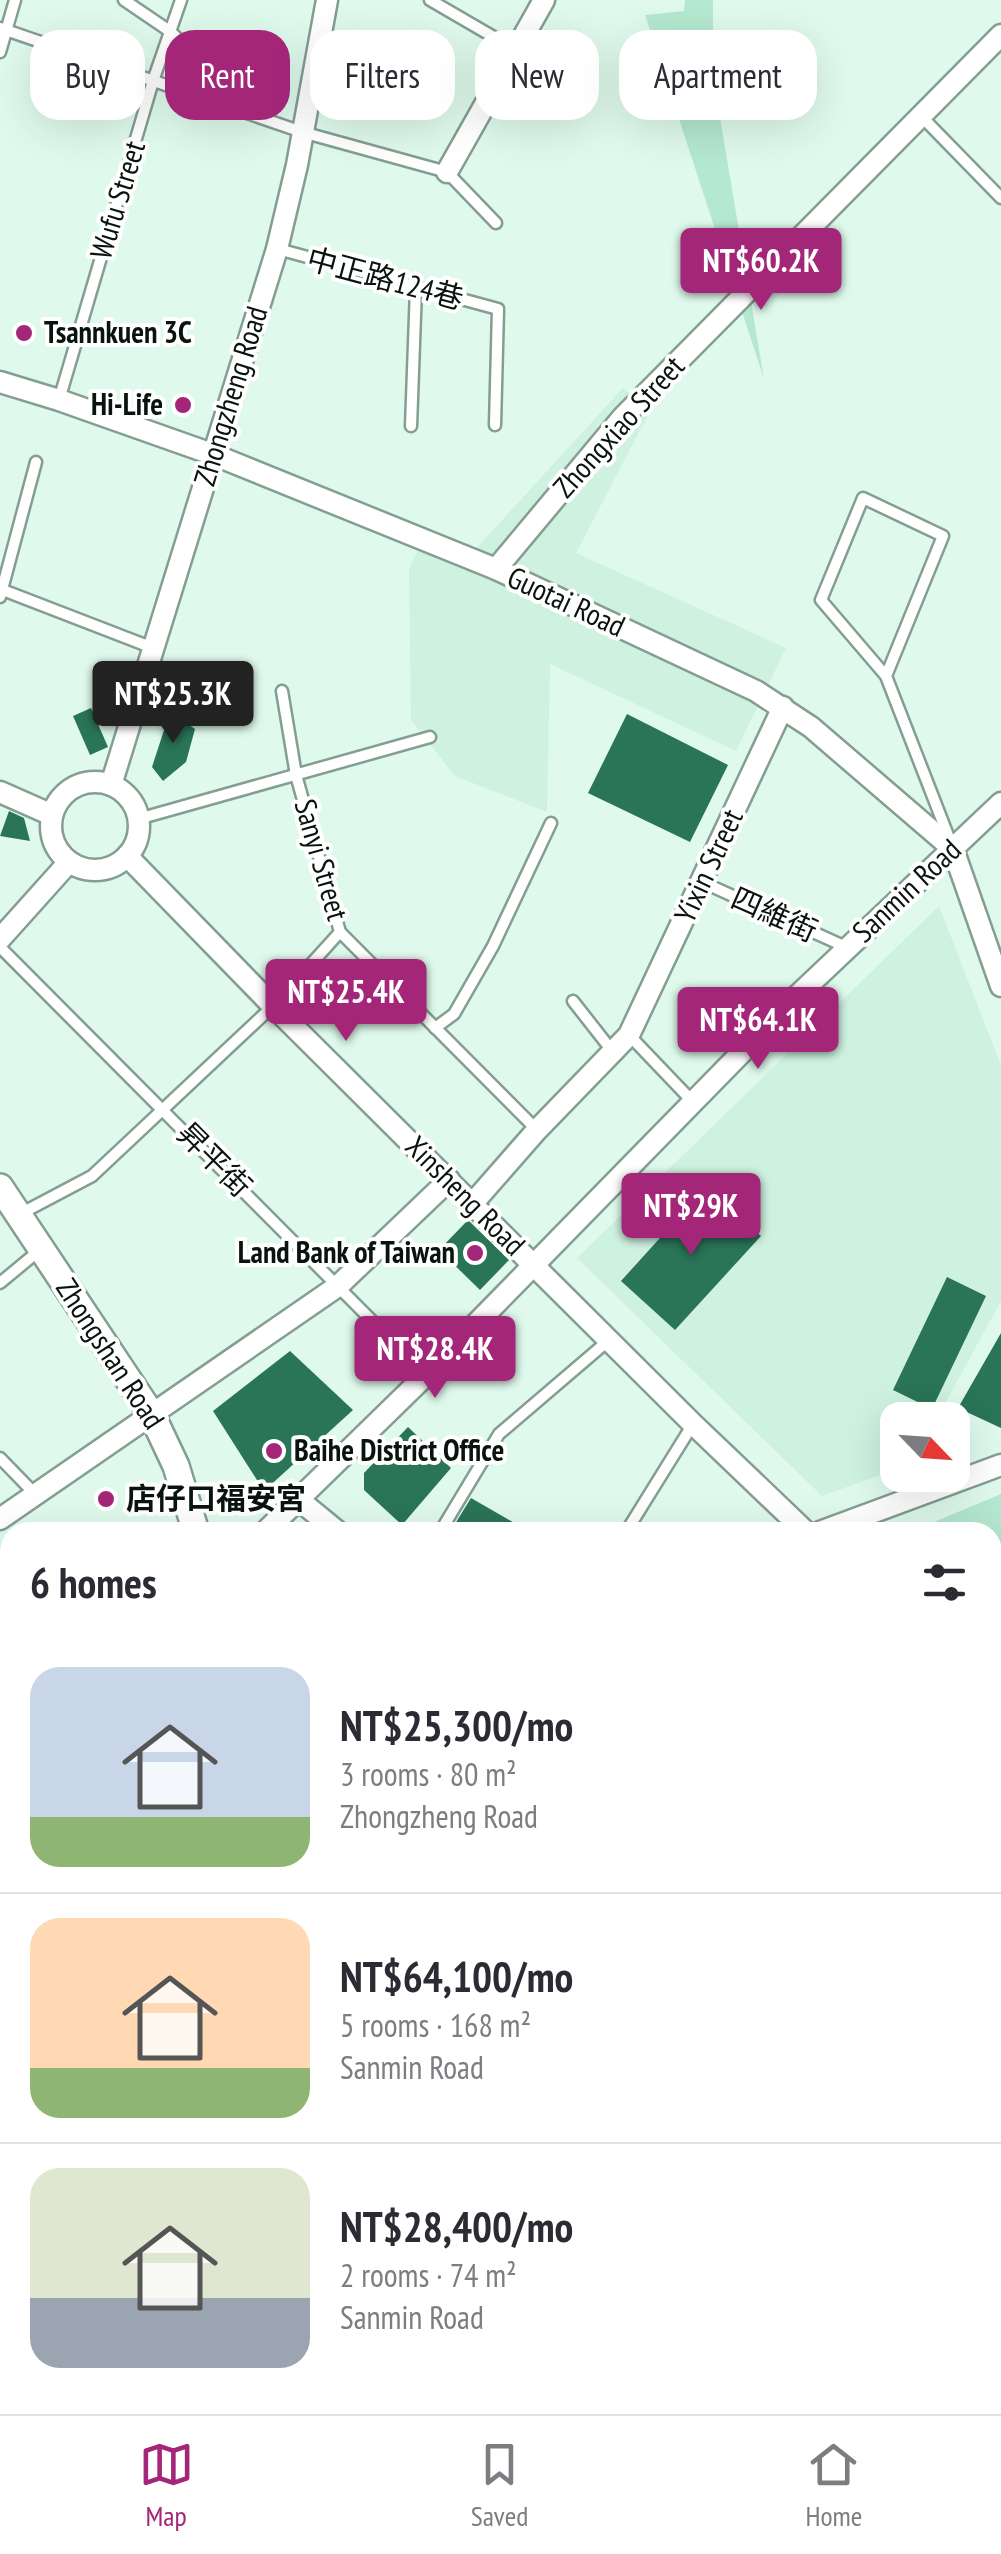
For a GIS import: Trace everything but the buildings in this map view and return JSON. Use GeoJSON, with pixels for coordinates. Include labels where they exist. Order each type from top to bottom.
{"type":"FeatureCollection","features":[{"type":"Feature","properties":{"kind":"street","name":"Zhongzheng Road"},"geometry":{"type":"LineString","coordinates":[[111,785],[277,249],[297,165],[327,0]]}},
{"type":"Feature","properties":{"kind":"street"},"geometry":{"type":"LineString","coordinates":[[527,30],[544,0]]}},
{"type":"Feature","properties":{"kind":"street","name":"Zhongxiao Street"},"geometry":{"type":"LineString","coordinates":[[496,569],[623,417],[1001,35]]}},
{"type":"Feature","properties":{"kind":"street"},"geometry":{"type":"LineString","coordinates":[[448,172],[477,120]]}},
{"type":"Feature","properties":{"kind":"street","name":"Guotai Road"},"geometry":{"type":"LineString","coordinates":[[0,382],[212,454],[496,569],[783,706],[953,849],[1001,986]]}},
{"type":"Feature","properties":{"kind":"street","name":"Yixin Street"},"geometry":{"type":"LineString","coordinates":[[473,1203],[536,1130],[629,1035],[783,706]]}},
{"type":"Feature","properties":{"kind":"street"},"geometry":{"type":"LineString","coordinates":[[99,782],[111,785],[129,799],[138,819],[134,845],[117,864],[92,870],[80,868],[68,862],[53,841],[52,815],[64,794],[75,786],[99,782]]}},
{"type":"Feature","properties":{"kind":"street"},"geometry":{"type":"LineString","coordinates":[[0,792],[52,815]]}},
{"type":"Feature","properties":{"kind":"street","name":"Sanmin Road"},"geometry":{"type":"LineString","coordinates":[[276,1522],[426,1375],[846,947],[999,807]]}},
{"type":"Feature","properties":{"kind":"street","name":"Xinsheng Road"},"geometry":{"type":"LineString","coordinates":[[126,856],[796,1522]]}},
{"type":"Feature","properties":{"kind":"street"},"geometry":{"type":"LineString","coordinates":[[0,939],[68,862]]}},
{"type":"Feature","properties":{"kind":"street"},"geometry":{"type":"LineString","coordinates":[[0,1519],[338,1286],[448,1180]]}},
{"type":"Feature","properties":{"kind":"street","name":"Zhongshan Road"},"geometry":{"type":"LineString","coordinates":[[0,1188],[152,1415],[176,1466],[193,1522]]}},
{"type":"Feature","properties":{"kind":"street"},"geometry":{"type":"LineString","coordinates":[[847,1522],[1001,1466]]}},
{"type":"Feature","properties":{"kind":"street"},"geometry":{"type":"LineString","coordinates":[[299,1500],[326,1522]]}},
{"type":"Feature","properties":{"kind":"lane"},"geometry":{"type":"LineString","coordinates":[[0,52],[15,0]]}},
{"type":"Feature","properties":{"kind":"lane"},"geometry":{"type":"LineString","coordinates":[[124,0],[169,30]]}},
{"type":"Feature","properties":{"kind":"lane","name":"Wufu Street"},"geometry":{"type":"LineString","coordinates":[[173,30],[181,0]]}},
{"type":"Feature","properties":{"kind":"lane"},"geometry":{"type":"LineString","coordinates":[[430,0],[482,30]]}},
{"type":"Feature","properties":{"kind":"lane"},"geometry":{"type":"LineString","coordinates":[[4,28],[165,85]]}},
{"type":"Feature","properties":{"kind":"lane","name":"Wufu Street"},"geometry":{"type":"LineString","coordinates":[[59,400],[165,50]]}},
{"type":"Feature","properties":{"kind":"lane"},"geometry":{"type":"LineString","coordinates":[[922,117],[1001,198]]}},
{"type":"Feature","properties":{"kind":"lane"},"geometry":{"type":"LineString","coordinates":[[270,120],[448,172],[496,223]]}},
{"type":"Feature","properties":{"kind":"lane","name":"中正路124巷"},"geometry":{"type":"LineString","coordinates":[[277,249],[498,309],[495,425]]}},
{"type":"Feature","properties":{"kind":"lane"},"geometry":{"type":"LineString","coordinates":[[411,426],[416,288]]}},
{"type":"Feature","properties":{"kind":"lane"},"geometry":{"type":"LineString","coordinates":[[36,462],[1,592],[154,649]]}},
{"type":"Feature","properties":{"kind":"lane"},"geometry":{"type":"LineString","coordinates":[[886,676],[943,536],[862,498],[821,600],[886,676],[953,849]]}},
{"type":"Feature","properties":{"kind":"lane","name":"Sanyi Street"},"geometry":{"type":"LineString","coordinates":[[282,692],[296,774],[340,932],[536,1130]]}},
{"type":"Feature","properties":{"kind":"lane"},"geometry":{"type":"LineString","coordinates":[[138,819],[430,737]]}},
{"type":"Feature","properties":{"kind":"lane"},"geometry":{"type":"LineString","coordinates":[[436,1028],[454,1014],[493,946],[551,823]]}},
{"type":"Feature","properties":{"kind":"lane","name":"四維街"},"geometry":{"type":"LineString","coordinates":[[702,882],[846,947]]}},
{"type":"Feature","properties":{"kind":"lane"},"geometry":{"type":"LineString","coordinates":[[19,1215],[92,1176],[273,1006],[340,932]]}},
{"type":"Feature","properties":{"kind":"lane","name":"昇平街"},"geometry":{"type":"LineString","coordinates":[[0,947],[426,1375]]}},
{"type":"Feature","properties":{"kind":"lane"},"geometry":{"type":"LineString","coordinates":[[573,1001],[614,1053]]}},
{"type":"Feature","properties":{"kind":"lane"},"geometry":{"type":"LineString","coordinates":[[629,1035],[694,1102]]}},
{"type":"Feature","properties":{"kind":"lane"},"geometry":{"type":"LineString","coordinates":[[0,1283],[42,1248]]}},
{"type":"Feature","properties":{"kind":"lane"},"geometry":{"type":"LineString","coordinates":[[446,1522],[499,1434],[609,1340]]}},
{"type":"Feature","properties":{"kind":"lane"},"geometry":{"type":"LineString","coordinates":[[632,1522],[693,1424]]}},
{"type":"Feature","properties":{"kind":"lane"},"geometry":{"type":"LineString","coordinates":[[0,1458],[36,1495]]}},
{"type":"Feature","properties":{"kind":"shaded area"},"geometry":{"type":"Polygon","coordinates":[[[685,0],[713,0],[713,30],[650,30],[645,15],[684,11],[685,0]]]}},
{"type":"Feature","properties":{"kind":"shaded area"},"geometry":{"type":"Polygon","coordinates":[[[679,120],[720,120],[764,379],[679,120]]]}},
{"type":"Feature","properties":{"kind":"shaded area"},"geometry":{"type":"Polygon","coordinates":[[[623,388],[649,413],[576,553],[786,648],[736,751],[550,664],[547,812],[455,776],[411,720],[409,569],[425,535],[472,553],[623,388]]]}},
{"type":"Feature","properties":{"kind":"shaded area"},"geometry":{"type":"Polygon","coordinates":[[[939,906],[1001,1065],[1001,1301],[946,1402],[880,1402],[880,1475],[822,1496],[577,1258],[939,906]]]}},
{"type":"Feature","properties":{"kind":"shaded area"},"geometry":{"type":"Polygon","coordinates":[[[1001,1494],[1001,1522],[934,1522],[1001,1494]]]}},
{"type":"Feature","properties":{"kind":"place","name":"Tsannkuen 3C"},"geometry":{"type":"Point","coordinates":[24,333]}},
{"type":"Feature","properties":{"kind":"place","name":"Hi-Life"},"geometry":{"type":"Point","coordinates":[183,405]}},
{"type":"Feature","properties":{"kind":"place","name":"Land Bank of Taiwan"},"geometry":{"type":"Point","coordinates":[475,1253]}},
{"type":"Feature","properties":{"kind":"place","name":"Baihe District Office"},"geometry":{"type":"Point","coordinates":[274,1451]}},
{"type":"Feature","properties":{"kind":"place","name":"店仔口福安宮"},"geometry":{"type":"Point","coordinates":[106,1499]}}]}
